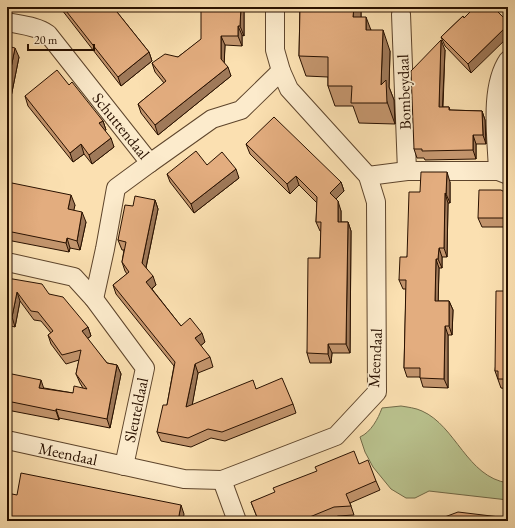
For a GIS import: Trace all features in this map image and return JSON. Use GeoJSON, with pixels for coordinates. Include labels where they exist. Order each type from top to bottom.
{"type":"FeatureCollection","features":[{"type":"Feature","properties":{"kind":"street","name":"Meendaal"},"geometry":{"type":"LineString","coordinates":[[7,440],[184,478],[222,480],[336,436],[377,392],[376,202],[368,176],[289,89],[281,71],[275,50],[275,7]]}},
{"type":"Feature","properties":{"kind":"street","name":"Bombeydaal"},"geometry":{"type":"LineString","coordinates":[[401,14],[407,171]]}},
{"type":"Feature","properties":{"kind":"street","name":"Schuttendaal"},"geometry":{"type":"LineString","coordinates":[[7,22],[43,30],[48,34],[150,163],[212,119],[242,110],[281,71]]}},
{"type":"Feature","properties":{"kind":"street"},"geometry":{"type":"LineString","coordinates":[[368,176],[407,171],[503,173],[496,97],[503,67],[508,60]]}},
{"type":"Feature","properties":{"kind":"street"},"geometry":{"type":"LineString","coordinates":[[94,299],[116,188],[150,163]]}},
{"type":"Feature","properties":{"kind":"street","name":"Sleuteldaal"},"geometry":{"type":"LineString","coordinates":[[7,262],[74,277],[94,299],[145,368],[124,466]]}},
{"type":"Feature","properties":{"kind":"street"},"geometry":{"type":"LineString","coordinates":[[222,480],[237,521]]}},
{"type":"Feature","properties":{"kind":"green space"},"geometry":{"type":"Polygon","coordinates":[[[401,406],[420,410],[434,418],[472,462],[482,471],[494,479],[508,483],[508,500],[429,491],[415,498],[406,498],[391,489],[373,467],[365,452],[360,437],[368,432],[374,425],[382,408],[401,406]]]}},
{"type":"Feature","properties":{"kind":"building"},"geometry":{"type":"Polygon","coordinates":[[[63,7],[113,7],[149,52],[118,77],[63,7]]]}},
{"type":"Feature","properties":{"kind":"building"},"geometry":{"type":"Polygon","coordinates":[[[201,7],[241,7],[238,36],[221,36],[221,59],[228,67],[155,125],[138,104],[166,81],[152,63],[165,54],[178,57],[201,39],[201,7]]]}},
{"type":"Feature","properties":{"kind":"building"},"geometry":{"type":"Polygon","coordinates":[[[300,7],[354,7],[353,17],[366,17],[366,30],[383,30],[381,85],[386,80],[387,103],[351,103],[352,86],[328,86],[328,57],[299,56],[300,7]]]}},
{"type":"Feature","properties":{"kind":"building"},"geometry":{"type":"Polygon","coordinates":[[[475,7],[493,7],[508,22],[508,25],[468,64],[441,37],[475,7]]]}},
{"type":"Feature","properties":{"kind":"building"},"geometry":{"type":"Polygon","coordinates":[[[441,40],[439,107],[449,107],[449,110],[482,111],[483,135],[473,135],[473,150],[422,151],[422,149],[414,149],[411,71],[441,40]]]}},
{"type":"Feature","properties":{"kind":"building"},"geometry":{"type":"Polygon","coordinates":[[[7,46],[15,48],[7,88],[7,46]]]}},
{"type":"Feature","properties":{"kind":"building"},"geometry":{"type":"Polygon","coordinates":[[[57,70],[69,85],[72,82],[103,121],[99,123],[111,138],[89,155],[81,144],[70,153],[25,96],[57,70]]]}},
{"type":"Feature","properties":{"kind":"building"},"geometry":{"type":"Polygon","coordinates":[[[274,117],[341,182],[330,193],[338,201],[338,222],[348,222],[346,344],[328,344],[328,354],[307,353],[308,258],[320,258],[321,222],[316,222],[317,197],[296,176],[287,184],[246,144],[274,117]]]}},
{"type":"Feature","properties":{"kind":"building"},"geometry":{"type":"Polygon","coordinates":[[[196,151],[207,165],[222,152],[236,169],[191,204],[167,174],[196,151]]]}},
{"type":"Feature","properties":{"kind":"building"},"geometry":{"type":"Polygon","coordinates":[[[421,172],[447,172],[444,248],[439,248],[438,259],[436,259],[435,301],[449,301],[449,326],[445,326],[444,379],[420,378],[420,368],[404,368],[406,280],[399,280],[400,257],[407,257],[409,192],[420,192],[421,172]]]}},
{"type":"Feature","properties":{"kind":"building"},"geometry":{"type":"Polygon","coordinates":[[[7,182],[71,195],[68,209],[82,212],[77,241],[67,238],[66,243],[7,231],[7,182]]]}},
{"type":"Feature","properties":{"kind":"building"},"geometry":{"type":"Polygon","coordinates":[[[479,190],[501,190],[508,194],[508,218],[478,218],[479,190]]]}},
{"type":"Feature","properties":{"kind":"building"},"geometry":{"type":"Polygon","coordinates":[[[135,196],[155,200],[142,263],[153,276],[146,282],[181,326],[190,318],[202,333],[195,338],[210,357],[195,364],[186,407],[253,380],[256,389],[282,378],[293,404],[222,432],[208,429],[188,438],[157,432],[163,405],[167,405],[175,362],[113,285],[129,272],[122,262],[126,242],[118,240],[125,205],[133,206],[135,196]]]}},
{"type":"Feature","properties":{"kind":"building"},"geometry":{"type":"Polygon","coordinates":[[[7,278],[42,284],[49,294],[63,297],[88,327],[82,331],[107,363],[117,365],[107,419],[7,401],[7,373],[41,380],[39,388],[73,393],[74,386],[87,389],[76,374],[81,350],[62,355],[48,335],[53,331],[38,312],[31,311],[17,292],[12,317],[7,316],[7,278]]]}},
{"type":"Feature","properties":{"kind":"building"},"geometry":{"type":"Polygon","coordinates":[[[504,281],[508,281],[508,379],[498,379],[498,371],[495,371],[496,291],[504,291],[504,281]]]}},
{"type":"Feature","properties":{"kind":"building"},"geometry":{"type":"Polygon","coordinates":[[[354,451],[359,464],[368,460],[376,481],[346,494],[351,506],[334,507],[300,521],[250,520],[257,517],[251,502],[275,492],[273,488],[317,471],[315,467],[354,451]]]}},
{"type":"Feature","properties":{"kind":"building"},"geometry":{"type":"Polygon","coordinates":[[[21,473],[181,505],[178,521],[7,521],[7,493],[17,495],[21,473]]]}},
{"type":"Feature","properties":{"kind":"building"},"geometry":{"type":"Polygon","coordinates":[[[508,499],[508,517],[506,517],[508,499]]]}},
{"type":"Feature","properties":{"kind":"building"},"geometry":{"type":"Polygon","coordinates":[[[458,512],[508,518],[508,521],[434,521],[458,512]]]}}]}
